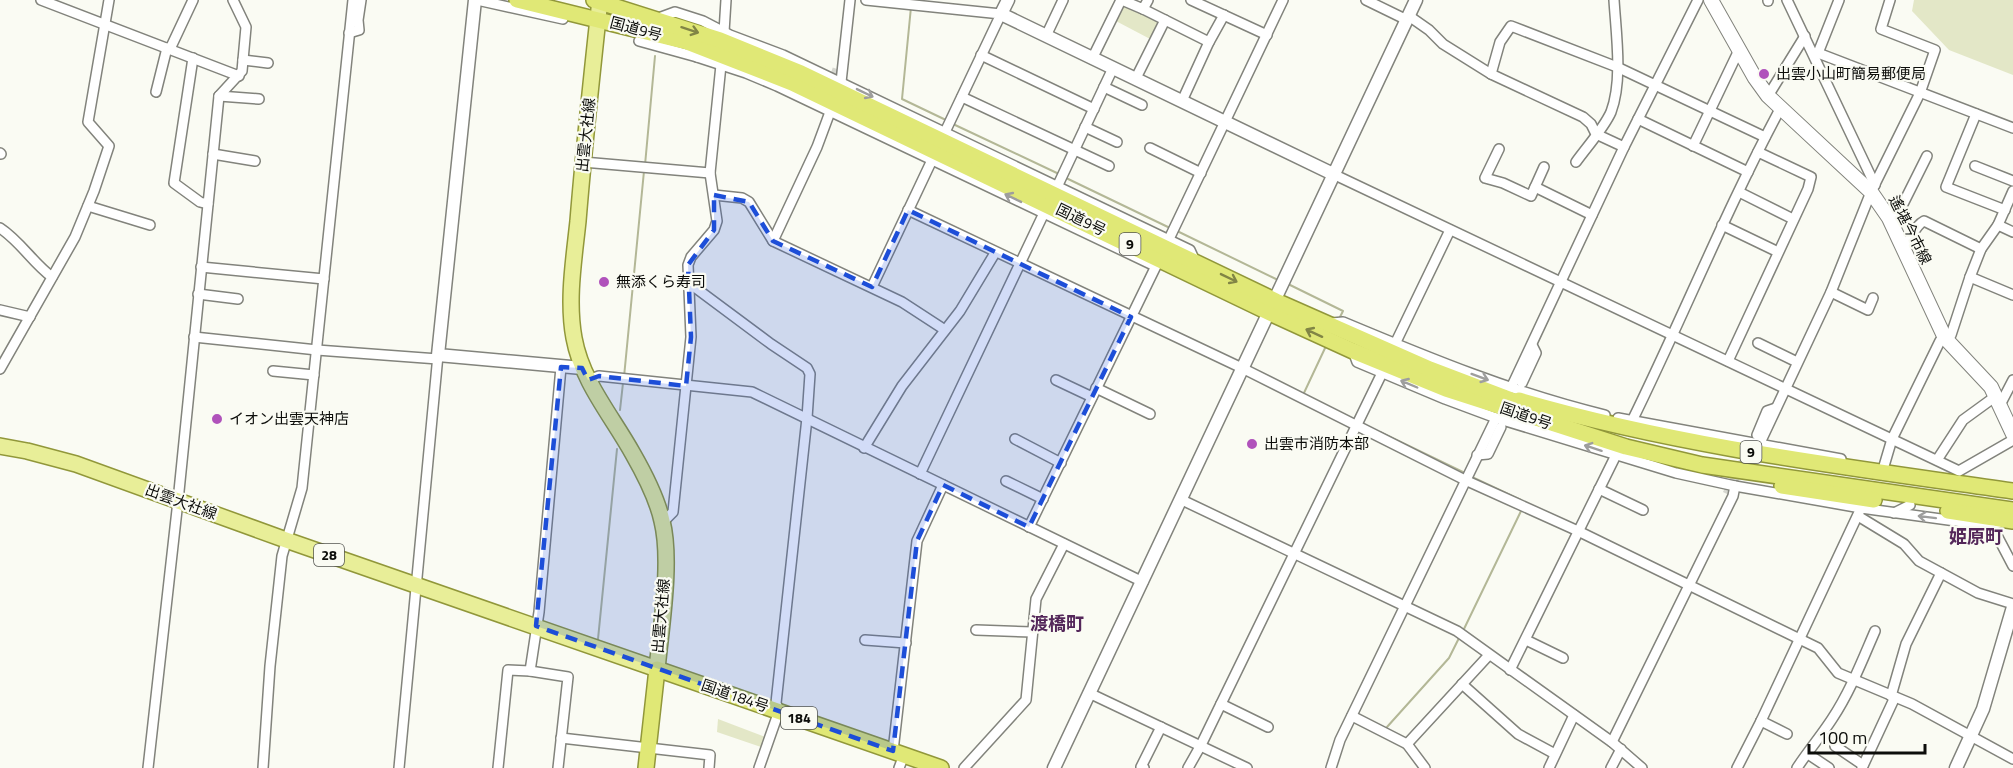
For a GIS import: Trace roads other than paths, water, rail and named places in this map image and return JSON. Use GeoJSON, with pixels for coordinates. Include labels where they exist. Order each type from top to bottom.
{"type":"FeatureCollection","features":[{"type":"Feature","properties":{"kind":"highway","name":"国道9号"},"geometry":{"type":"LineString","coordinates":[[517,0],[557,15],[597,19],[687,42],[890,129],[993,178],[1096,233],[1218,287],[1327,324],[1430,369],[1604,434],[1748,471]]}},
{"type":"Feature","properties":{"kind":"highway","name":"国道9号"},"geometry":{"type":"LineString","coordinates":[[598,0],[720,40],[766,58],[990,159],[1100,212],[1195,261],[1353,351],[1552,430],[1621,451],[1951,501],[2006,519]]}},
{"type":"Feature","properties":{"kind":"highway","name":"9"},"geometry":{"type":"LineString","coordinates":[[1493,393],[1558,411],[1792,459],[2013,491]]}},
{"type":"Feature","properties":{"kind":"highway","name":"9"},"geometry":{"type":"LineString","coordinates":[[1621,451],[1656,459],[1682,471],[1806,494],[2006,519]]}},
{"type":"Feature","properties":{"kind":"highway","name":"国道184号"},"geometry":{"type":"LineString","coordinates":[[657,669],[779,711],[899,758],[941,768]]}},
{"type":"Feature","properties":{"kind":"highway"},"geometry":{"type":"LineString","coordinates":[[646,768],[657,669]]}},
{"type":"Feature","properties":{"kind":"main road","name":"出雲大社線"},"geometry":{"type":"LineString","coordinates":[[0,446],[76,464],[657,669],[665,585],[663,522],[651,489],[633,454],[585,374],[574,339],[571,309],[598,0]]}},
{"type":"Feature","properties":{"kind":"main road","name":"遙堪今市線"},"geometry":{"type":"LineString","coordinates":[[1711,0],[1755,78],[1768,96],[1873,188],[1946,338],[1986,380],[2013,434]]}},
{"type":"Feature","properties":{"kind":"street"},"geometry":{"type":"LineString","coordinates":[[41,0],[239,76]]}},
{"type":"Feature","properties":{"kind":"street"},"geometry":{"type":"LineString","coordinates":[[0,369],[75,237],[109,146],[87,122],[109,0]]}},
{"type":"Feature","properties":{"kind":"street"},"geometry":{"type":"LineString","coordinates":[[156,92],[168,48],[193,0]]}},
{"type":"Feature","properties":{"kind":"street"},"geometry":{"type":"LineString","coordinates":[[148,768],[219,96],[239,76],[243,60],[246,27],[233,0]]}},
{"type":"Feature","properties":{"kind":"street"},"geometry":{"type":"LineString","coordinates":[[263,768],[270,666],[282,556],[302,488],[353,0]]}},
{"type":"Feature","properties":{"kind":"street"},"geometry":{"type":"LineString","coordinates":[[349,33],[359,30],[361,0]]}},
{"type":"Feature","properties":{"kind":"street"},"geometry":{"type":"LineString","coordinates":[[399,768],[415,584],[476,0],[557,15]]}},
{"type":"Feature","properties":{"kind":"street"},"geometry":{"type":"LineString","coordinates":[[724,32],[726,0]]}},
{"type":"Feature","properties":{"kind":"street"},"geometry":{"type":"LineString","coordinates":[[841,82],[849,0]]}},
{"type":"Feature","properties":{"kind":"street"},"geometry":{"type":"LineString","coordinates":[[866,0],[1001,14],[1959,471],[2013,434]]}},
{"type":"Feature","properties":{"kind":"street"},"geometry":{"type":"LineString","coordinates":[[972,11],[974,0]]}},
{"type":"Feature","properties":{"kind":"street"},"geometry":{"type":"LineString","coordinates":[[945,132],[1008,0]]}},
{"type":"Feature","properties":{"kind":"street"},"geometry":{"type":"LineString","coordinates":[[1046,36],[1063,0]]}},
{"type":"Feature","properties":{"kind":"street"},"geometry":{"type":"LineString","coordinates":[[1092,59],[1121,0],[1209,42]]}},
{"type":"Feature","properties":{"kind":"street"},"geometry":{"type":"LineString","coordinates":[[1143,9],[1148,0]]}},
{"type":"Feature","properties":{"kind":"street"},"geometry":{"type":"LineString","coordinates":[[1191,0],[1267,35]]}},
{"type":"Feature","properties":{"kind":"street"},"geometry":{"type":"LineString","coordinates":[[1168,239],[1283,0]]}},
{"type":"Feature","properties":{"kind":"street"},"geometry":{"type":"LineString","coordinates":[[1366,0],[1408,18],[1429,30],[1443,44],[1491,74],[1583,117],[1592,124],[1596,134],[1623,147]]}},
{"type":"Feature","properties":{"kind":"street"},"geometry":{"type":"LineString","coordinates":[[1054,768],[1416,0]]}},
{"type":"Feature","properties":{"kind":"street"},"geometry":{"type":"LineString","coordinates":[[1576,162],[1610,113],[1615,95],[1617,67],[1614,0]]}},
{"type":"Feature","properties":{"kind":"street"},"geometry":{"type":"LineString","coordinates":[[1526,381],[1534,349],[1592,215],[1623,147],[1698,0]]}},
{"type":"Feature","properties":{"kind":"street"},"geometry":{"type":"LineString","coordinates":[[1787,0],[1816,54],[1873,188]]}},
{"type":"Feature","properties":{"kind":"street"},"geometry":{"type":"LineString","coordinates":[[1816,54],[1839,0]]}},
{"type":"Feature","properties":{"kind":"street"},"geometry":{"type":"LineString","coordinates":[[1758,440],[1776,408],[1831,292],[1873,188],[1920,93],[1935,50],[1881,29],[1890,0]]}},
{"type":"Feature","properties":{"kind":"street"},"geometry":{"type":"LineString","coordinates":[[656,19],[675,12],[703,21],[841,82],[945,132],[990,159],[1058,187],[1100,212],[1190,250],[1195,261]]}},
{"type":"Feature","properties":{"kind":"street"},"geometry":{"type":"LineString","coordinates":[[1182,100],[1224,15]]}},
{"type":"Feature","properties":{"kind":"street"},"geometry":{"type":"LineString","coordinates":[[1136,78],[1165,20]]}},
{"type":"Feature","properties":{"kind":"street"},"geometry":{"type":"LineString","coordinates":[[1491,74],[1500,42],[1510,26],[1617,67],[1765,137]]}},
{"type":"Feature","properties":{"kind":"street"},"geometry":{"type":"LineString","coordinates":[[837,69],[840,35],[846,29]]}},
{"type":"Feature","properties":{"kind":"street"},"geometry":{"type":"LineString","coordinates":[[1768,96],[1805,36]]}},
{"type":"Feature","properties":{"kind":"street"},"geometry":{"type":"LineString","coordinates":[[639,41],[784,84],[826,114],[870,130],[1044,213],[1096,233],[1155,266],[1206,290],[1218,287]]}},
{"type":"Feature","properties":{"kind":"street"},"geometry":{"type":"LineString","coordinates":[[687,42],[697,57]]}},
{"type":"Feature","properties":{"kind":"street"},"geometry":{"type":"LineString","coordinates":[[1693,146],[1739,50]]}},
{"type":"Feature","properties":{"kind":"street"},"geometry":{"type":"LineString","coordinates":[[1816,54],[2013,128]]}},
{"type":"Feature","properties":{"kind":"street"},"geometry":{"type":"LineString","coordinates":[[766,58],[783,56]]}},
{"type":"Feature","properties":{"kind":"street"},"geometry":{"type":"LineString","coordinates":[[981,56],[1094,109]]}},
{"type":"Feature","properties":{"kind":"street"},"geometry":{"type":"LineString","coordinates":[[193,58],[174,183],[200,202],[208,204]]}},
{"type":"Feature","properties":{"kind":"street"},"geometry":{"type":"LineString","coordinates":[[243,60],[268,63]]}},
{"type":"Feature","properties":{"kind":"street"},"geometry":{"type":"LineString","coordinates":[[663,522],[673,512],[691,337],[688,265],[691,257],[714,230],[717,222],[710,173],[721,65]]}},
{"type":"Feature","properties":{"kind":"street"},"geometry":{"type":"LineString","coordinates":[[1058,187],[1113,68]]}},
{"type":"Feature","properties":{"kind":"street"},"geometry":{"type":"LineString","coordinates":[[1104,87],[1142,105]]}},
{"type":"Feature","properties":{"kind":"street"},"geometry":{"type":"LineString","coordinates":[[219,96],[260,99]]}},
{"type":"Feature","properties":{"kind":"street"},"geometry":{"type":"LineString","coordinates":[[962,97],[1109,166]]}},
{"type":"Feature","properties":{"kind":"street"},"geometry":{"type":"LineString","coordinates":[[876,109],[892,106]]}},
{"type":"Feature","properties":{"kind":"street"},"geometry":{"type":"LineString","coordinates":[[1632,421],[1674,335],[1722,225],[1780,108]]}},
{"type":"Feature","properties":{"kind":"street"},"geometry":{"type":"LineString","coordinates":[[773,241],[813,155],[826,114]]}},
{"type":"Feature","properties":{"kind":"street"},"geometry":{"type":"LineString","coordinates":[[1976,114],[1946,187],[2008,207]]}},
{"type":"Feature","properties":{"kind":"street"},"geometry":{"type":"LineString","coordinates":[[1638,119],[1748,172]]}},
{"type":"Feature","properties":{"kind":"street"},"geometry":{"type":"LineString","coordinates":[[1085,127],[1117,142]]}},
{"type":"Feature","properties":{"kind":"street"},"geometry":{"type":"LineString","coordinates":[[870,130],[890,129]]}},
{"type":"Feature","properties":{"kind":"street"},"geometry":{"type":"LineString","coordinates":[[1150,148],[1201,172]]}},
{"type":"Feature","properties":{"kind":"street"},"geometry":{"type":"LineString","coordinates":[[1498,149],[1485,178],[1503,183],[1531,196],[1544,167]]}},
{"type":"Feature","properties":{"kind":"street"},"geometry":{"type":"LineString","coordinates":[[1728,361],[1808,189],[1811,177],[1758,152]]}},
{"type":"Feature","properties":{"kind":"street"},"geometry":{"type":"LineString","coordinates":[[213,154],[255,161]]}},
{"type":"Feature","properties":{"kind":"street"},"geometry":{"type":"LineString","coordinates":[[1889,218],[1898,214],[1927,156]]}},
{"type":"Feature","properties":{"kind":"street"},"geometry":{"type":"LineString","coordinates":[[872,287],[932,160]]}},
{"type":"Feature","properties":{"kind":"street"},"geometry":{"type":"LineString","coordinates":[[583,162],[710,173]]}},
{"type":"Feature","properties":{"kind":"street"},"geometry":{"type":"LineString","coordinates":[[1975,166],[2013,181]]}},
{"type":"Feature","properties":{"kind":"street"},"geometry":{"type":"LineString","coordinates":[[977,181],[993,178]]}},
{"type":"Feature","properties":{"kind":"street"},"geometry":{"type":"LineString","coordinates":[[1535,188],[1592,215]]}},
{"type":"Feature","properties":{"kind":"street"},"geometry":{"type":"LineString","coordinates":[[1884,466],[1892,439],[1940,341],[1951,335],[1981,249],[2008,207],[2013,190]]}},
{"type":"Feature","properties":{"kind":"street"},"geometry":{"type":"LineString","coordinates":[[1739,192],[1793,219]]}},
{"type":"Feature","properties":{"kind":"street"},"geometry":{"type":"LineString","coordinates":[[714,195],[742,198],[749,202],[773,241],[902,302],[945,330]]}},
{"type":"Feature","properties":{"kind":"street"},"geometry":{"type":"LineString","coordinates":[[88,206],[150,225]]}},
{"type":"Feature","properties":{"kind":"street"},"geometry":{"type":"LineString","coordinates":[[908,210],[1244,369],[1465,480],[1578,531],[1818,648],[1838,673],[1893,696],[2013,759]]}},
{"type":"Feature","properties":{"kind":"street"},"geometry":{"type":"LineString","coordinates":[[920,474],[1044,213]]}},
{"type":"Feature","properties":{"kind":"street"},"geometry":{"type":"LineString","coordinates":[[1902,249],[1909,242],[1919,223],[1924,221],[1981,249]]}},
{"type":"Feature","properties":{"kind":"street"},"geometry":{"type":"LineString","coordinates":[[1722,225],[1774,250]]}},
{"type":"Feature","properties":{"kind":"street"},"geometry":{"type":"LineString","coordinates":[[1998,225],[2013,232]]}},
{"type":"Feature","properties":{"kind":"street"},"geometry":{"type":"LineString","coordinates":[[0,228],[11,235],[52,277]]}},
{"type":"Feature","properties":{"kind":"street"},"geometry":{"type":"LineString","coordinates":[[1395,344],[1450,230]]}},
{"type":"Feature","properties":{"kind":"street"},"geometry":{"type":"LineString","coordinates":[[864,448],[902,386],[960,311],[995,253]]}},
{"type":"Feature","properties":{"kind":"street"},"geometry":{"type":"LineString","coordinates":[[1029,527],[1155,266]]}},
{"type":"Feature","properties":{"kind":"street"},"geometry":{"type":"LineString","coordinates":[[201,267],[324,279]]}},
{"type":"Feature","properties":{"kind":"street"},"geometry":{"type":"LineString","coordinates":[[1970,277],[2013,295]]}},
{"type":"Feature","properties":{"kind":"street"},"geometry":{"type":"LineString","coordinates":[[689,283],[807,368],[810,374],[776,703],[779,711],[759,768]]}},
{"type":"Feature","properties":{"kind":"street"},"geometry":{"type":"LineString","coordinates":[[1831,292],[1868,310],[1873,298]]}},
{"type":"Feature","properties":{"kind":"street"},"geometry":{"type":"LineString","coordinates":[[198,294],[238,298]]}},
{"type":"Feature","properties":{"kind":"street"},"geometry":{"type":"LineString","coordinates":[[0,310],[30,317]]}},
{"type":"Feature","properties":{"kind":"street"},"geometry":{"type":"LineString","coordinates":[[1327,324],[1343,322],[1446,365],[1565,405],[1687,436],[1758,440],[1809,453],[1898,467],[1908,476]]}},
{"type":"Feature","properties":{"kind":"street"},"geometry":{"type":"LineString","coordinates":[[194,337],[317,350],[561,367],[599,376],[752,392],[1143,582]]}},
{"type":"Feature","properties":{"kind":"street"},"geometry":{"type":"LineString","coordinates":[[1758,343],[1797,362]]}},
{"type":"Feature","properties":{"kind":"street"},"geometry":{"type":"LineString","coordinates":[[0,347],[10,351]]}},
{"type":"Feature","properties":{"kind":"street"},"geometry":{"type":"LineString","coordinates":[[1510,388],[1534,349]]}},
{"type":"Feature","properties":{"kind":"street"},"geometry":{"type":"LineString","coordinates":[[1353,351],[1357,362],[1498,422],[1552,430]]}},
{"type":"Feature","properties":{"kind":"street"},"geometry":{"type":"LineString","coordinates":[[1430,369],[1446,365]]}},
{"type":"Feature","properties":{"kind":"street"},"geometry":{"type":"LineString","coordinates":[[530,670],[539,612],[561,367]]}},
{"type":"Feature","properties":{"kind":"street"},"geometry":{"type":"LineString","coordinates":[[273,371],[314,375]]}},
{"type":"Feature","properties":{"kind":"street"},"geometry":{"type":"LineString","coordinates":[[1188,768],[1296,553],[1382,373]]}},
{"type":"Feature","properties":{"kind":"street"},"geometry":{"type":"LineString","coordinates":[[1056,380],[1150,414]]}},
{"type":"Feature","properties":{"kind":"street"},"geometry":{"type":"LineString","coordinates":[[1937,460],[1964,420],[1998,400],[2013,380]]}},
{"type":"Feature","properties":{"kind":"street"},"geometry":{"type":"LineString","coordinates":[[1429,393],[1446,389]]}},
{"type":"Feature","properties":{"kind":"street"},"geometry":{"type":"LineString","coordinates":[[1488,453],[1498,422]]}},
{"type":"Feature","properties":{"kind":"street"},"geometry":{"type":"LineString","coordinates":[[1330,768],[1465,480],[1498,422]]}},
{"type":"Feature","properties":{"kind":"street"},"geometry":{"type":"LineString","coordinates":[[1477,456],[1495,453],[1502,438]]}},
{"type":"Feature","properties":{"kind":"street"},"geometry":{"type":"LineString","coordinates":[[1015,439],[1061,463]]}},
{"type":"Feature","properties":{"kind":"street"},"geometry":{"type":"LineString","coordinates":[[1510,670],[1577,538],[1578,531],[1599,489],[1621,451]]}},
{"type":"Feature","properties":{"kind":"street"},"geometry":{"type":"LineString","coordinates":[[1792,459],[1809,453]]}},
{"type":"Feature","properties":{"kind":"street"},"geometry":{"type":"LineString","coordinates":[[1682,471],[1735,486],[1806,494],[1860,512],[2006,519],[2013,566]]}},
{"type":"Feature","properties":{"kind":"street"},"geometry":{"type":"LineString","coordinates":[[1006,481],[1043,499]]}},
{"type":"Feature","properties":{"kind":"street"},"geometry":{"type":"LineString","coordinates":[[899,758],[906,643],[917,541],[943,485]]}},
{"type":"Feature","properties":{"kind":"street"},"geometry":{"type":"LineString","coordinates":[[1612,742],[1733,496],[1735,486]]}},
{"type":"Feature","properties":{"kind":"street"},"geometry":{"type":"LineString","coordinates":[[1599,489],[1642,510]]}},
{"type":"Feature","properties":{"kind":"street"},"geometry":{"type":"LineString","coordinates":[[1720,523],[1717,515],[1727,494]]}},
{"type":"Feature","properties":{"kind":"street"},"geometry":{"type":"LineString","coordinates":[[1182,500],[1456,631],[1612,742],[1642,768]]}},
{"type":"Feature","properties":{"kind":"street"},"geometry":{"type":"LineString","coordinates":[[1894,513],[1910,506]]}},
{"type":"Feature","properties":{"kind":"street"},"geometry":{"type":"LineString","coordinates":[[1860,512],[1904,544],[1919,561],[1978,593],[2013,606],[1983,709],[1956,768]]}},
{"type":"Feature","properties":{"kind":"street"},"geometry":{"type":"LineString","coordinates":[[1737,768],[1860,512]]}},
{"type":"Feature","properties":{"kind":"street"},"geometry":{"type":"LineString","coordinates":[[964,768],[1026,700],[1036,599],[1064,544]]}},
{"type":"Feature","properties":{"kind":"street"},"geometry":{"type":"LineString","coordinates":[[1835,746],[1862,767],[1893,696],[1906,644],[1941,573]]}},
{"type":"Feature","properties":{"kind":"street"},"geometry":{"type":"LineString","coordinates":[[976,630],[1032,632]]}},
{"type":"Feature","properties":{"kind":"street"},"geometry":{"type":"LineString","coordinates":[[1797,768],[1832,719],[1854,680],[1875,632]]}},
{"type":"Feature","properties":{"kind":"street"},"geometry":{"type":"LineString","coordinates":[[866,640],[906,643]]}},
{"type":"Feature","properties":{"kind":"street"},"geometry":{"type":"LineString","coordinates":[[1526,640],[1563,658]]}},
{"type":"Feature","properties":{"kind":"street"},"geometry":{"type":"LineString","coordinates":[[2000,654],[2013,659]]}},
{"type":"Feature","properties":{"kind":"street"},"geometry":{"type":"LineString","coordinates":[[1407,744],[1489,655]]}},
{"type":"Feature","properties":{"kind":"street"},"geometry":{"type":"LineString","coordinates":[[498,768],[508,670],[530,670],[568,677],[558,768]]}},
{"type":"Feature","properties":{"kind":"street"},"geometry":{"type":"LineString","coordinates":[[1462,684],[1518,734],[1555,754]]}},
{"type":"Feature","properties":{"kind":"street"},"geometry":{"type":"LineString","coordinates":[[1089,693],[1247,768]]}},
{"type":"Feature","properties":{"kind":"street"},"geometry":{"type":"LineString","coordinates":[[1221,704],[1268,727]]}},
{"type":"Feature","properties":{"kind":"street"},"geometry":{"type":"LineString","coordinates":[[1549,768],[1574,715]]}},
{"type":"Feature","properties":{"kind":"street"},"geometry":{"type":"LineString","coordinates":[[1352,717],[1407,744],[1425,768]]}},
{"type":"Feature","properties":{"kind":"street"},"geometry":{"type":"LineString","coordinates":[[1761,721],[1787,734]]}},
{"type":"Feature","properties":{"kind":"street"},"geometry":{"type":"LineString","coordinates":[[1144,768],[1141,767],[1161,727]]}},
{"type":"Feature","properties":{"kind":"street"},"geometry":{"type":"LineString","coordinates":[[561,738],[710,755],[709,768]]}},
{"type":"Feature","properties":{"kind":"street"},"geometry":{"type":"LineString","coordinates":[[1611,768],[1621,749]]}},
{"type":"Feature","properties":{"kind":"street"},"geometry":{"type":"LineString","coordinates":[[1811,756],[1829,768]]}},
{"type":"Feature","properties":{"kind":"waterway"},"geometry":{"type":"LineString","coordinates":[[911,7],[902,99],[948,121]]}},
{"type":"Feature","properties":{"kind":"waterway"},"geometry":{"type":"LineString","coordinates":[[645,165],[655,56]]}},
{"type":"Feature","properties":{"kind":"waterway"},"geometry":{"type":"LineString","coordinates":[[953,124],[1059,174]]}},
{"type":"Feature","properties":{"kind":"waterway"},"geometry":{"type":"LineString","coordinates":[[624,377],[644,171]]}},
{"type":"Feature","properties":{"kind":"waterway"},"geometry":{"type":"LineString","coordinates":[[1064,177],[1170,228]]}},
{"type":"Feature","properties":{"kind":"waterway"},"geometry":{"type":"LineString","coordinates":[[1175,230],[1278,280]]}},
{"type":"Feature","properties":{"kind":"waterway"},"geometry":{"type":"LineString","coordinates":[[1286,283],[1343,311],[1339,319]]}},
{"type":"Feature","properties":{"kind":"waterway"},"geometry":{"type":"LineString","coordinates":[[1303,395],[1326,346]]}},
{"type":"Feature","properties":{"kind":"waterway"},"geometry":{"type":"LineString","coordinates":[[620,410],[623,383]]}},
{"type":"Feature","properties":{"kind":"waterway"},"geometry":{"type":"LineString","coordinates":[[1380,432],[1467,474]]}},
{"type":"Feature","properties":{"kind":"waterway"},"geometry":{"type":"LineString","coordinates":[[598,639],[617,449]]}},
{"type":"Feature","properties":{"kind":"waterway"},"geometry":{"type":"LineString","coordinates":[[1472,477],[1521,500]]}},
{"type":"Feature","properties":{"kind":"waterway"},"geometry":{"type":"LineString","coordinates":[[1463,631],[1522,509]]}},
{"type":"Feature","properties":{"kind":"waterway"},"geometry":{"type":"LineString","coordinates":[[1387,727],[1449,658],[1460,636]]}},
{"type":"Feature","properties":{"kind":"tunnel"},"geometry":{"type":"LineString","coordinates":[[831,87],[837,69]]}},
{"type":"Feature","properties":{"kind":"tunnel"},"geometry":{"type":"LineString","coordinates":[[1727,494],[1750,448]]}},
{"type":"Feature","properties":{"kind":"place","name":"出雲小山町簡易郵便局"},"geometry":{"type":"Point","coordinates":[1764,74]}},
{"type":"Feature","properties":{"kind":"place","name":"無添くら寿司"},"geometry":{"type":"Point","coordinates":[604,282]}},
{"type":"Feature","properties":{"kind":"place","name":"イオン出雲天神店"},"geometry":{"type":"Point","coordinates":[217,419]}},
{"type":"Feature","properties":{"kind":"place","name":"出雲市消防本部"},"geometry":{"type":"Point","coordinates":[1252,444]}},
{"type":"Feature","properties":{"kind":"district","name":"姫原町"},"geometry":{"type":"Point","coordinates":[1976,537]}},
{"type":"Feature","properties":{"kind":"district","name":"渡橋町"},"geometry":{"type":"Point","coordinates":[1057,624]}}]}
